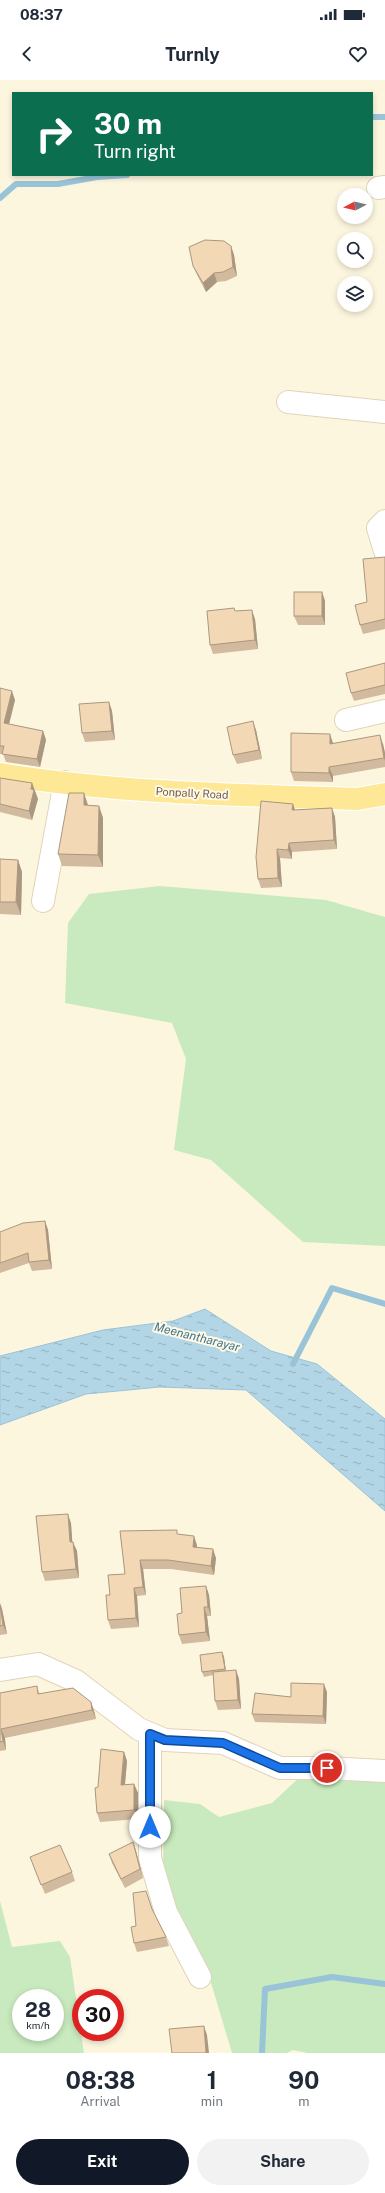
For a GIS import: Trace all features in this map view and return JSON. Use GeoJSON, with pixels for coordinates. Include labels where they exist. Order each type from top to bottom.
{"type":"FeatureCollection","features":[{"type":"Feature","properties":{"kind":"main road","name":"Ponpally Road"},"geometry":{"type":"LineString","coordinates":[[0,774],[190,794],[356,799],[385,794]]}},
{"type":"Feature","properties":{"kind":"street"},"geometry":{"type":"LineString","coordinates":[[288,402],[385,412]]}},
{"type":"Feature","properties":{"kind":"street"},"geometry":{"type":"LineString","coordinates":[[385,521],[378,528],[385,551]]}},
{"type":"Feature","properties":{"kind":"street"},"geometry":{"type":"LineString","coordinates":[[346,720],[385,711]]}},
{"type":"Feature","properties":{"kind":"street"},"geometry":{"type":"LineString","coordinates":[[43,901],[65,782]]}},
{"type":"Feature","properties":{"kind":"street"},"geometry":{"type":"LineString","coordinates":[[0,1670],[38,1664],[76,1681],[139,1729],[165,1740],[223,1743],[280,1768],[327,1768],[385,1771]]}},
{"type":"Feature","properties":{"kind":"street"},"geometry":{"type":"LineString","coordinates":[[150,1734],[150,1858],[166,1912],[200,1976]]}},
{"type":"Feature","properties":{"kind":"green space"},"geometry":{"type":"Polygon","coordinates":[[[160,886],[326,900],[385,917],[385,1246],[303,1242],[211,1160],[174,1150],[186,1059],[172,1023],[65,1003],[68,923],[89,894],[160,886]]]}},
{"type":"Feature","properties":{"kind":"green space"},"geometry":{"type":"Polygon","coordinates":[[[302,1775],[385,1781],[385,2053],[308,2053],[293,2050],[287,2053],[232,2053],[206,1966],[180,1923],[163,1866],[164,1800],[200,1804],[219,1817],[272,1803],[302,1775]]]}},
{"type":"Feature","properties":{"kind":"green space"},"geometry":{"type":"Polygon","coordinates":[[[0,1901],[12,1947],[60,1941],[70,1957],[75,1989],[72,1989],[72,2041],[82,2041],[84,2053],[0,2053],[0,1901]]]}},
{"type":"Feature","properties":{"kind":"water","name":"Meenantharayar"},"geometry":{"type":"Polygon","coordinates":[[[205,1309],[271,1351],[317,1364],[385,1419],[385,1511],[246,1390],[160,1387],[86,1394],[0,1425],[0,1356],[103,1330],[173,1321],[205,1309]]]}},
{"type":"Feature","properties":{"kind":"building"},"geometry":{"type":"Polygon","coordinates":[[[205,240],[224,241],[231,246],[233,267],[223,272],[214,273],[203,283],[193,266],[189,247],[205,240]]]}},
{"type":"Feature","properties":{"kind":"building"},"geometry":{"type":"Polygon","coordinates":[[[385,557],[385,619],[360,625],[355,605],[367,602],[363,559],[385,557]]]}},
{"type":"Feature","properties":{"kind":"building"},"geometry":{"type":"Polygon","coordinates":[[[294,592],[322,592],[322,616],[294,616],[294,592]]]}},
{"type":"Feature","properties":{"kind":"building"},"geometry":{"type":"Polygon","coordinates":[[[234,608],[235,611],[252,610],[255,640],[210,645],[207,611],[234,608]]]}},
{"type":"Feature","properties":{"kind":"building"},"geometry":{"type":"Polygon","coordinates":[[[385,663],[385,685],[351,693],[346,673],[385,663]]]}},
{"type":"Feature","properties":{"kind":"building"},"geometry":{"type":"Polygon","coordinates":[[[0,688],[12,691],[4,723],[43,731],[37,759],[2,754],[4,746],[0,746],[0,688]]]}},
{"type":"Feature","properties":{"kind":"building"},"geometry":{"type":"Polygon","coordinates":[[[109,702],[112,731],[82,733],[79,704],[109,702]]]}},
{"type":"Feature","properties":{"kind":"building"},"geometry":{"type":"Polygon","coordinates":[[[253,721],[259,750],[233,755],[227,727],[253,721]]]}},
{"type":"Feature","properties":{"kind":"building"},"geometry":{"type":"Polygon","coordinates":[[[291,733],[330,734],[330,744],[380,735],[384,758],[329,767],[329,773],[291,772],[291,733]]]}},
{"type":"Feature","properties":{"kind":"building"},"geometry":{"type":"Polygon","coordinates":[[[0,778],[32,783],[31,789],[34,790],[29,811],[0,804],[0,778]]]}},
{"type":"Feature","properties":{"kind":"building"},"geometry":{"type":"Polygon","coordinates":[[[69,793],[84,793],[84,805],[99,806],[98,855],[58,854],[69,793]]]}},
{"type":"Feature","properties":{"kind":"building"},"geometry":{"type":"Polygon","coordinates":[[[261,801],[293,804],[292,810],[332,808],[334,840],[289,843],[288,850],[277,849],[278,878],[258,879],[256,857],[261,801]]]}},
{"type":"Feature","properties":{"kind":"building"},"geometry":{"type":"Polygon","coordinates":[[[0,859],[18,860],[16,902],[0,902],[0,859]]]}},
{"type":"Feature","properties":{"kind":"building"},"geometry":{"type":"Polygon","coordinates":[[[45,1221],[49,1260],[29,1262],[28,1253],[0,1263],[0,1232],[23,1223],[45,1221]]]}},
{"type":"Feature","properties":{"kind":"building"},"geometry":{"type":"Polygon","coordinates":[[[68,1514],[70,1542],[73,1542],[76,1569],[42,1572],[36,1516],[68,1514]]]}},
{"type":"Feature","properties":{"kind":"building"},"geometry":{"type":"Polygon","coordinates":[[[177,1530],[177,1534],[194,1536],[193,1547],[213,1549],[211,1566],[168,1560],[140,1560],[143,1587],[134,1588],[136,1618],[108,1620],[106,1595],[110,1595],[108,1575],[125,1574],[120,1531],[177,1530]]]}},
{"type":"Feature","properties":{"kind":"building"},"geometry":{"type":"Polygon","coordinates":[[[206,1586],[208,1607],[204,1607],[206,1632],[179,1635],[177,1614],[182,1613],[180,1588],[206,1586]]]}},
{"type":"Feature","properties":{"kind":"building"},"geometry":{"type":"Polygon","coordinates":[[[0,1605],[3,1625],[0,1626],[0,1605]]]}},
{"type":"Feature","properties":{"kind":"building"},"geometry":{"type":"Polygon","coordinates":[[[222,1652],[225,1669],[202,1672],[200,1655],[222,1652]]]}},
{"type":"Feature","properties":{"kind":"building"},"geometry":{"type":"Polygon","coordinates":[[[236,1670],[238,1700],[215,1701],[213,1672],[236,1670]]]}},
{"type":"Feature","properties":{"kind":"building"},"geometry":{"type":"Polygon","coordinates":[[[291,1683],[324,1684],[323,1716],[252,1714],[255,1693],[291,1697],[291,1683]]]}},
{"type":"Feature","properties":{"kind":"building"},"geometry":{"type":"Polygon","coordinates":[[[37,1686],[38,1694],[73,1688],[91,1702],[92,1710],[1,1729],[3,1741],[0,1742],[0,1693],[37,1686]]]}},
{"type":"Feature","properties":{"kind":"building"},"geometry":{"type":"Polygon","coordinates":[[[101,1749],[124,1752],[121,1785],[134,1784],[134,1810],[97,1813],[95,1788],[98,1787],[101,1749]]]}},
{"type":"Feature","properties":{"kind":"building"},"geometry":{"type":"Polygon","coordinates":[[[133,1842],[140,1869],[121,1879],[109,1854],[133,1842]]]}},
{"type":"Feature","properties":{"kind":"building"},"geometry":{"type":"Polygon","coordinates":[[[60,1845],[72,1872],[41,1885],[30,1857],[60,1845]]]}},
{"type":"Feature","properties":{"kind":"building"},"geometry":{"type":"Polygon","coordinates":[[[146,1891],[152,1909],[166,1937],[134,1943],[131,1927],[136,1926],[133,1893],[146,1891]]]}},
{"type":"Feature","properties":{"kind":"building"},"geometry":{"type":"Polygon","coordinates":[[[204,2026],[206,2053],[172,2053],[169,2029],[204,2026]]]}},
{"type":"Feature","properties":{"kind":"waterway"},"geometry":{"type":"LineString","coordinates":[[373,117],[385,117]]}},
{"type":"Feature","properties":{"kind":"waterway"},"geometry":{"type":"LineString","coordinates":[[0,198],[16,184],[58,184],[97,177],[112,176]]}},
{"type":"Feature","properties":{"kind":"waterway"},"geometry":{"type":"LineString","coordinates":[[293,1364],[332,1288],[385,1304]]}},
{"type":"Feature","properties":{"kind":"waterway"},"geometry":{"type":"LineString","coordinates":[[262,2053],[265,1989],[332,1977],[385,1984]]}},
{"type":"Feature","properties":{"kind":"route"},"geometry":{"type":"LineString","coordinates":[[150,1827],[150,1734],[165,1740],[223,1743],[280,1768],[327,1768]]}}]}
